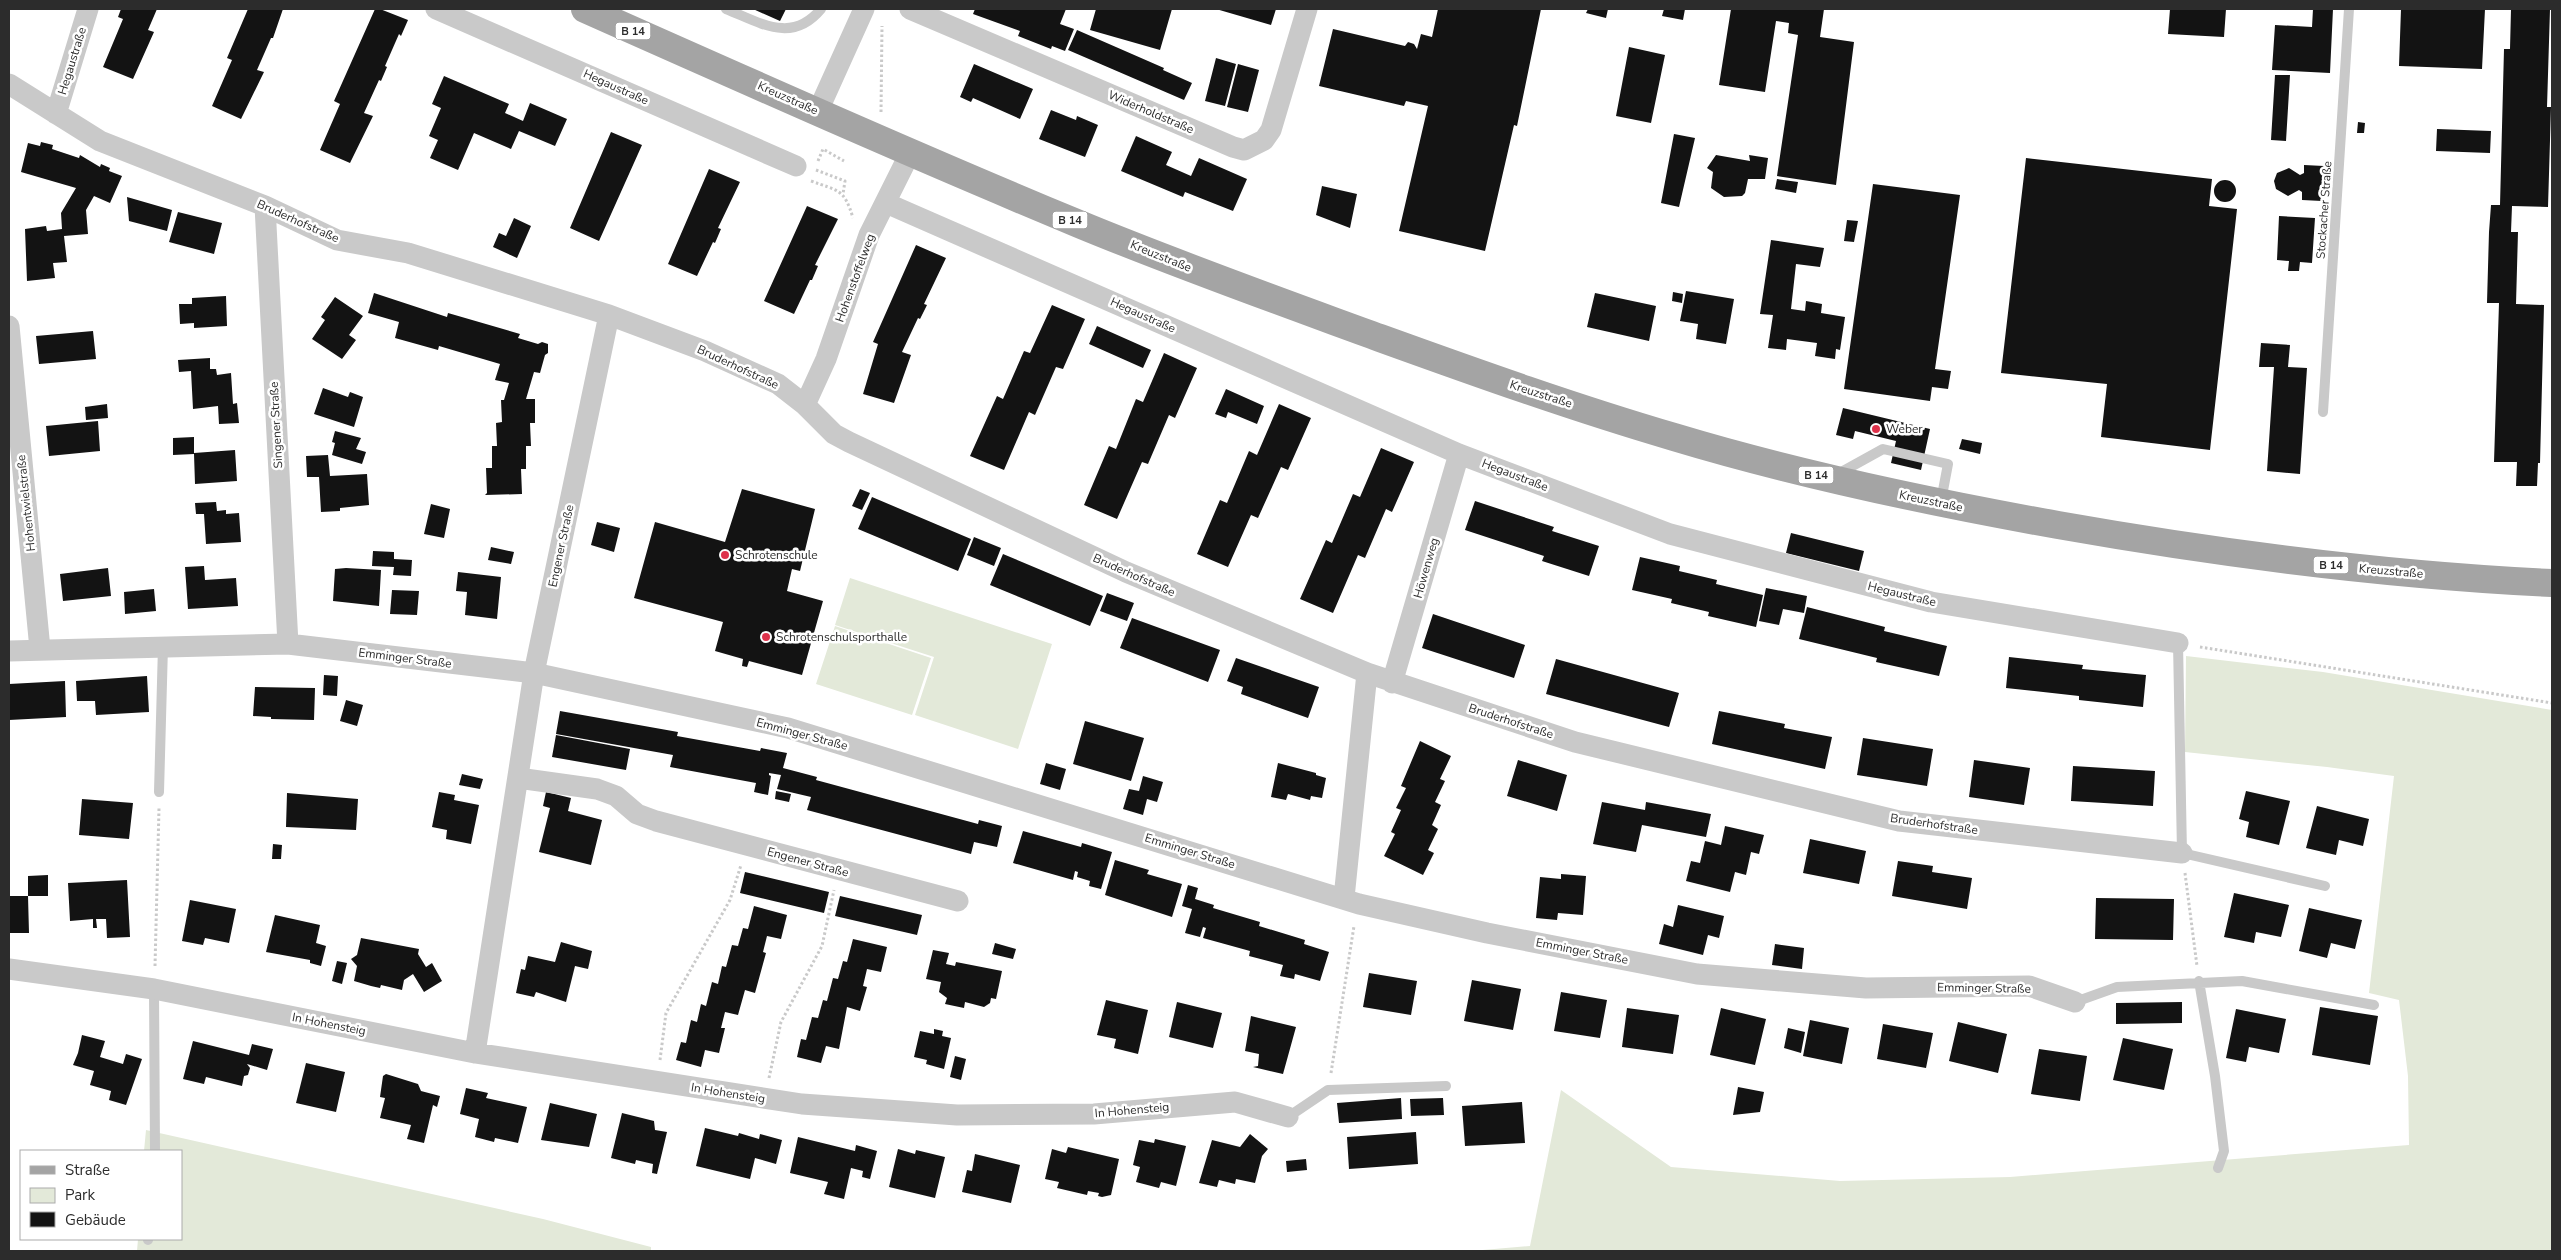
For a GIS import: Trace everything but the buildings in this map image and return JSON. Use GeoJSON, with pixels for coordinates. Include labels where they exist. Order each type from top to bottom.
{"type":"FeatureCollection","features":[{"type":"Feature","properties":{"kind":"main road","name":"Kreuzstraße"},"geometry":{"type":"LineString","coordinates":[[585,9],[910,153],[1082,225],[1231,284],[1468,370],[1674,438],[1829,479],[1940,504],[2192,548],[2295,562],[2490,580],[2552,583]]}},
{"type":"Feature","properties":{"kind":"street","name":"Hegaustraße"},"geometry":{"type":"LineString","coordinates":[[56,114],[88,9]]}},
{"type":"Feature","properties":{"kind":"street","name":"Hegaustraße"},"geometry":{"type":"LineString","coordinates":[[436,9],[805,168]]}},
{"type":"Feature","properties":{"kind":"street"},"geometry":{"type":"LineString","coordinates":[[818,111],[864,9]]}},
{"type":"Feature","properties":{"kind":"street","name":"Widerholdstraße"},"geometry":{"type":"LineString","coordinates":[[910,9],[1233,147],[1244,150],[1264,140],[1271,130],[1307,9]]}},
{"type":"Feature","properties":{"kind":"street","name":"Bruderhofstraße"},"geometry":{"type":"LineString","coordinates":[[11,90],[56,114],[100,141],[265,206],[337,240],[408,253],[609,315],[706,351],[778,384],[805,405],[834,434],[849,442],[1126,572],[1392,682],[1574,742],[1899,821],[2182,853]]}},
{"type":"Feature","properties":{"kind":"street","name":"Hohenstoffelweg"},"geometry":{"type":"LineString","coordinates":[[805,405],[826,359],[869,236],[910,153]]}},
{"type":"Feature","properties":{"kind":"street","name":"Hegaustraße"},"geometry":{"type":"LineString","coordinates":[[886,203],[1460,454],[1670,534],[1931,602],[2178,643]]}},
{"type":"Feature","properties":{"kind":"street","name":"Singener Straße"},"geometry":{"type":"LineString","coordinates":[[265,206],[288,644]]}},
{"type":"Feature","properties":{"kind":"street","name":"Engener Straße"},"geometry":{"type":"LineString","coordinates":[[474,1053],[534,673],[609,315]]}},
{"type":"Feature","properties":{"kind":"street","name":"Hohentwielstraße"},"geometry":{"type":"LineString","coordinates":[[9,326],[40,649]]}},
{"type":"Feature","properties":{"kind":"street","name":"Höwenweg"},"geometry":{"type":"LineString","coordinates":[[1392,682],[1460,454]]}},
{"type":"Feature","properties":{"kind":"street","name":"Emminger Straße"},"geometry":{"type":"LineString","coordinates":[[9,651],[288,644],[534,673],[788,728],[1344,898],[1487,933],[1697,974],[1866,988],[2030,986],[2075,1002]]}},
{"type":"Feature","properties":{"kind":"street"},"geometry":{"type":"LineString","coordinates":[[1344,898],[1367,673]]}},
{"type":"Feature","properties":{"kind":"street","name":"Engener Straße"},"geometry":{"type":"LineString","coordinates":[[518,778],[596,789],[616,796],[637,814],[656,821],[958,901]]}},
{"type":"Feature","properties":{"kind":"street","name":"In Hohensteig"},"geometry":{"type":"LineString","coordinates":[[9,969],[154,990],[474,1053],[802,1104],[957,1115],[1094,1114],[1235,1102],[1288,1117]]}},
{"type":"Feature","properties":{"kind":"lane"},"geometry":{"type":"LineString","coordinates":[[726,9],[771,28],[793,28],[810,22],[821,9]]}},
{"type":"Feature","properties":{"kind":"lane","name":"Stockacher Straße"},"geometry":{"type":"LineString","coordinates":[[2323,412],[2349,9]]}},
{"type":"Feature","properties":{"kind":"lane"},"geometry":{"type":"LineString","coordinates":[[1829,479],[1883,449],[1948,464],[1940,504]]}},
{"type":"Feature","properties":{"kind":"lane"},"geometry":{"type":"LineString","coordinates":[[2178,643],[2182,853]]}},
{"type":"Feature","properties":{"kind":"lane"},"geometry":{"type":"LineString","coordinates":[[159,792],[163,646]]}},
{"type":"Feature","properties":{"kind":"lane","name":"Bruderhofstraße"},"geometry":{"type":"LineString","coordinates":[[2182,853],[2325,886]]}},
{"type":"Feature","properties":{"kind":"lane"},"geometry":{"type":"LineString","coordinates":[[2199,981],[2215,1076],[2224,1150],[2218,1168]]}},
{"type":"Feature","properties":{"kind":"lane","name":"Emminger Straße"},"geometry":{"type":"LineString","coordinates":[[2075,1002],[2117,987],[2199,981],[2242,981],[2374,1005]]}},
{"type":"Feature","properties":{"kind":"lane"},"geometry":{"type":"LineString","coordinates":[[154,990],[155,1150]]}},
{"type":"Feature","properties":{"kind":"lane"},"geometry":{"type":"LineString","coordinates":[[1328,1090],[1446,1086]]}},
{"type":"Feature","properties":{"kind":"lane","name":"In Hohensteig"},"geometry":{"type":"LineString","coordinates":[[1288,1117],[1328,1090]]}},
{"type":"Feature","properties":{"kind":"path"},"geometry":{"type":"LineString","coordinates":[[881,113],[882,23]]}},
{"type":"Feature","properties":{"kind":"path"},"geometry":{"type":"LineString","coordinates":[[823,149],[844,161]]}},
{"type":"Feature","properties":{"kind":"path"},"geometry":{"type":"LineString","coordinates":[[843,194],[845,181],[805,168],[800,178],[843,194],[847,199],[856,227],[869,236]]}},
{"type":"Feature","properties":{"kind":"path"},"geometry":{"type":"LineString","coordinates":[[2178,643],[2552,704]]}},
{"type":"Feature","properties":{"kind":"path"},"geometry":{"type":"LineString","coordinates":[[154,990],[159,792]]}},
{"type":"Feature","properties":{"kind":"path"},"geometry":{"type":"LineString","coordinates":[[657,1081],[666,1013],[730,900],[747,846]]}},
{"type":"Feature","properties":{"kind":"path"},"geometry":{"type":"LineString","coordinates":[[2182,853],[2199,981]]}},
{"type":"Feature","properties":{"kind":"path"},"geometry":{"type":"LineString","coordinates":[[764,1098],[781,1022],[822,946],[839,870]]}},
{"type":"Feature","properties":{"kind":"path"},"geometry":{"type":"LineString","coordinates":[[1328,1090],[1343,1009],[1350,947]]}},
{"type":"Feature","properties":{"kind":"green space"},"geometry":{"type":"Polygon","coordinates":[[[850,578],[1052,644],[1018,749],[915,715],[934,657],[835,625],[850,578]]]}},
{"type":"Feature","properties":{"kind":"green space"},"geometry":{"type":"Polygon","coordinates":[[[835,626],[931,658],[912,715],[816,684],[835,626]]]}},
{"type":"Feature","properties":{"kind":"green space"},"geometry":{"type":"Polygon","coordinates":[[[2186,656],[2323,672],[2552,710],[2552,1251],[1471,1251],[1530,1246],[1561,1090],[1671,1167],[1840,1181],[2010,1177],[2409,1145],[2408,1076],[2399,1000],[2369,993],[2394,776],[2185,752],[2186,656]]]}},
{"type":"Feature","properties":{"kind":"green space"},"geometry":{"type":"Polygon","coordinates":[[[146,1130],[543,1219],[651,1247],[651,1251],[137,1251],[138,1240],[182,1240],[182,1150],[144,1150],[146,1130]]]}},
{"type":"Feature","properties":{"kind":"place","name":"Weber"},"geometry":{"type":"Point","coordinates":[1876,429]}},
{"type":"Feature","properties":{"kind":"place","name":"Schrotenschule"},"geometry":{"type":"Point","coordinates":[725,555]}},
{"type":"Feature","properties":{"kind":"place","name":"Schrotenschulsporthalle"},"geometry":{"type":"Point","coordinates":[766,637]}}]}
